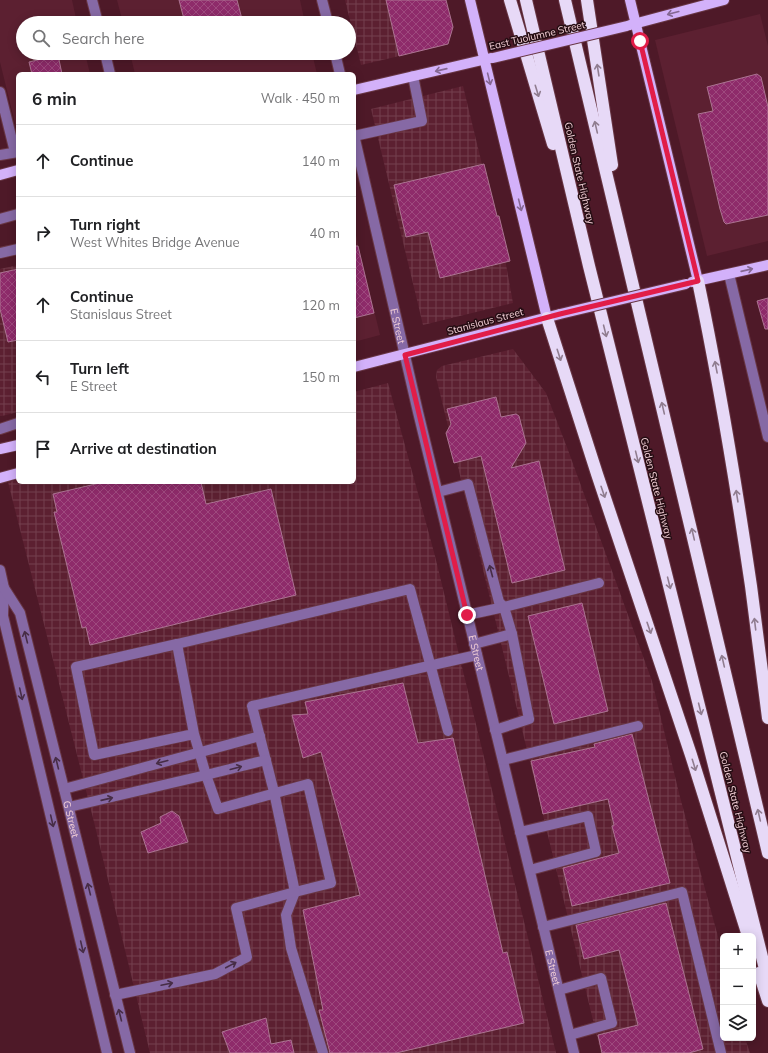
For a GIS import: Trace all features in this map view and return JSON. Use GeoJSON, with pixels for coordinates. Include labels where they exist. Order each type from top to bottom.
{"type":"FeatureCollection","features":[{"type":"Feature","properties":{"kind":"highway"},"geometry":{"type":"LineString","coordinates":[[510,0],[589,266]]}},
{"type":"Feature","properties":{"kind":"highway","name":"Golden State Highway"},"geometry":{"type":"LineString","coordinates":[[526,0],[589,266],[768,981]]}},
{"type":"Feature","properties":{"kind":"highway","name":"Golden State Highway"},"geometry":{"type":"LineString","coordinates":[[565,0],[768,853]]}},
{"type":"Feature","properties":{"kind":"highway"},"geometry":{"type":"LineString","coordinates":[[587,0],[624,247]]}},
{"type":"Feature","properties":{"kind":"highway"},"geometry":{"type":"LineString","coordinates":[[698,281],[716,367],[727,435],[768,718]]}},
{"type":"Feature","properties":{"kind":"highway"},"geometry":{"type":"LineString","coordinates":[[547,318],[597,474],[691,755],[747,933]]}},
{"type":"Feature","properties":{"kind":"highway"},"geometry":{"type":"LineString","coordinates":[[756,963],[768,1001]]}},
{"type":"Feature","properties":{"kind":"main road"},"geometry":{"type":"LineString","coordinates":[[470,0],[489,59],[547,318]]}},
{"type":"Feature","properties":{"kind":"main road"},"geometry":{"type":"LineString","coordinates":[[630,0],[631,25],[698,281]]}},
{"type":"Feature","properties":{"kind":"main road","name":"East Tuolumne Street"},"geometry":{"type":"LineString","coordinates":[[356,90],[631,25],[699,3],[724,0]]}},
{"type":"Feature","properties":{"kind":"main road"},"geometry":{"type":"LineString","coordinates":[[0,175],[16,171]]}},
{"type":"Feature","properties":{"kind":"main road","name":"Stanislaus Street"},"geometry":{"type":"LineString","coordinates":[[356,367],[560,314],[768,265]]}},
{"type":"Feature","properties":{"kind":"main road"},"geometry":{"type":"LineString","coordinates":[[0,449],[16,445]]}},
{"type":"Feature","properties":{"kind":"main road"},"geometry":{"type":"LineString","coordinates":[[0,478],[16,474]]}},
{"type":"Feature","properties":{"kind":"street"},"geometry":{"type":"LineString","coordinates":[[92,0],[96,16]]}},
{"type":"Feature","properties":{"kind":"street"},"geometry":{"type":"LineString","coordinates":[[322,0],[326,16]]}},
{"type":"Feature","properties":{"kind":"street"},"geometry":{"type":"LineString","coordinates":[[107,60],[110,72]]}},
{"type":"Feature","properties":{"kind":"street"},"geometry":{"type":"LineString","coordinates":[[337,60],[340,72]]}},
{"type":"Feature","properties":{"kind":"street"},"geometry":{"type":"LineString","coordinates":[[356,136],[422,121],[413,76]]}},
{"type":"Feature","properties":{"kind":"street"},"geometry":{"type":"LineString","coordinates":[[0,92],[16,148]]}},
{"type":"Feature","properties":{"kind":"street","name":"E Street"},"geometry":{"type":"LineString","coordinates":[[356,145],[467,615],[574,1053]]}},
{"type":"Feature","properties":{"kind":"street"},"geometry":{"type":"LineString","coordinates":[[0,155],[16,152]]}},
{"type":"Feature","properties":{"kind":"street"},"geometry":{"type":"LineString","coordinates":[[0,219],[16,215]]}},
{"type":"Feature","properties":{"kind":"street"},"geometry":{"type":"LineString","coordinates":[[0,253],[16,249]]}},
{"type":"Feature","properties":{"kind":"street"},"geometry":{"type":"LineString","coordinates":[[729,274],[768,437]]}},
{"type":"Feature","properties":{"kind":"street"},"geometry":{"type":"LineString","coordinates":[[0,429],[16,424]]}},
{"type":"Feature","properties":{"kind":"street"},"geometry":{"type":"LineString","coordinates":[[438,492],[468,484],[499,602],[504,607],[512,634],[528,719],[495,730]]}},
{"type":"Feature","properties":{"kind":"street","name":"G Street"},"geometry":{"type":"LineString","coordinates":[[0,570],[4,588],[3,616],[107,1053]]}},
{"type":"Feature","properties":{"kind":"street"},"geometry":{"type":"LineString","coordinates":[[467,615],[599,583]]}},
{"type":"Feature","properties":{"kind":"street","name":"G Street"},"geometry":{"type":"LineString","coordinates":[[4,588],[20,613],[130,1053]]}},
{"type":"Feature","properties":{"kind":"street"},"geometry":{"type":"LineString","coordinates":[[194,734],[94,755],[76,666],[177,644],[410,589],[448,730]]}},
{"type":"Feature","properties":{"kind":"street"},"geometry":{"type":"LineString","coordinates":[[474,644],[512,634]]}},
{"type":"Feature","properties":{"kind":"street"},"geometry":{"type":"LineString","coordinates":[[115,995],[215,974],[247,957],[236,908],[331,883],[308,784],[218,808],[206,775],[194,734],[177,644]]}},
{"type":"Feature","properties":{"kind":"street"},"geometry":{"type":"LineString","coordinates":[[323,1053],[291,948],[286,915],[295,892],[274,792],[252,706],[477,655]]}},
{"type":"Feature","properties":{"kind":"street"},"geometry":{"type":"LineString","coordinates":[[503,760],[638,726]]}},
{"type":"Feature","properties":{"kind":"street"},"geometry":{"type":"LineString","coordinates":[[64,789],[260,736]]}},
{"type":"Feature","properties":{"kind":"street"},"geometry":{"type":"LineString","coordinates":[[69,808],[266,760]]}},
{"type":"Feature","properties":{"kind":"street"},"geometry":{"type":"LineString","coordinates":[[520,832],[588,816],[596,852],[530,870]]}},
{"type":"Feature","properties":{"kind":"street"},"geometry":{"type":"LineString","coordinates":[[543,927],[682,892],[721,1053]]}},
{"type":"Feature","properties":{"kind":"street"},"geometry":{"type":"LineString","coordinates":[[559,990],[601,978],[612,1023],[570,1035]]}},
{"type":"Feature","properties":{"kind":"shaded area"},"geometry":{"type":"Polygon","coordinates":[[[0,0],[72,0],[75,16],[16,16],[16,60],[87,60],[90,72],[16,72],[16,127],[0,62],[0,0]]]}},
{"type":"Feature","properties":{"kind":"shaded area"},"geometry":{"type":"Polygon","coordinates":[[[117,0],[300,0],[303,16],[121,16],[117,0]]]}},
{"type":"Feature","properties":{"kind":"shaded area"},"geometry":{"type":"Polygon","coordinates":[[[345,0],[442,0],[449,29],[442,46],[361,65],[356,45],[356,16],[349,16],[345,0]]]}},
{"type":"Feature","properties":{"kind":"shaded area"},"geometry":{"type":"Polygon","coordinates":[[[760,14],[768,46],[768,241],[707,256],[655,40],[760,14]]]}},
{"type":"Feature","properties":{"kind":"shaded area"},"geometry":{"type":"Polygon","coordinates":[[[132,60],[314,60],[317,72],[135,72],[132,60]]]}},
{"type":"Feature","properties":{"kind":"shaded area"},"geometry":{"type":"Polygon","coordinates":[[[463,86],[505,259],[513,303],[423,325],[371,109],[463,86]]]}},
{"type":"Feature","properties":{"kind":"shaded area"},"geometry":{"type":"Polygon","coordinates":[[[356,235],[380,335],[356,341],[356,235]]]}},
{"type":"Feature","properties":{"kind":"shaded area"},"geometry":{"type":"Polygon","coordinates":[[[16,265],[16,412],[2,416],[0,416],[0,269],[16,265]]]}},
{"type":"Feature","properties":{"kind":"shaded area"},"geometry":{"type":"Polygon","coordinates":[[[513,349],[546,393],[652,681],[680,797],[720,944],[720,1041],[746,1041],[750,1053],[601,1053],[436,377],[437,370],[442,366],[513,349]]]}},
{"type":"Feature","properties":{"kind":"shaded area"},"geometry":{"type":"Polygon","coordinates":[[[388,383],[435,556],[556,1053],[150,1053],[94,822],[8,482],[16,480],[16,484],[356,484],[356,391],[388,383]]]}},
{"type":"Feature","properties":{"kind":"building"},"geometry":{"type":"Polygon","coordinates":[[[179,0],[237,0],[241,16],[183,16],[179,0]]]}},
{"type":"Feature","properties":{"kind":"building"},"geometry":{"type":"Polygon","coordinates":[[[386,0],[446,0],[453,27],[448,44],[399,56],[386,0]]]}},
{"type":"Feature","properties":{"kind":"building"},"geometry":{"type":"Polygon","coordinates":[[[37,60],[59,60],[62,72],[32,72],[29,62],[37,60]]]}},
{"type":"Feature","properties":{"kind":"building"},"geometry":{"type":"Polygon","coordinates":[[[757,74],[761,77],[768,107],[768,215],[726,224],[720,209],[698,114],[713,111],[707,87],[757,74]]]}},
{"type":"Feature","properties":{"kind":"building"},"geometry":{"type":"Polygon","coordinates":[[[484,164],[510,261],[440,278],[428,232],[406,237],[394,185],[484,164]]]}},
{"type":"Feature","properties":{"kind":"building"},"geometry":{"type":"Polygon","coordinates":[[[356,246],[358,246],[374,313],[356,318],[356,246]]]}},
{"type":"Feature","properties":{"kind":"building"},"geometry":{"type":"Polygon","coordinates":[[[16,269],[16,340],[8,342],[0,309],[0,273],[16,269]]]}},
{"type":"Feature","properties":{"kind":"building"},"geometry":{"type":"Polygon","coordinates":[[[768,298],[768,329],[765,329],[757,301],[768,298]]]}},
{"type":"Feature","properties":{"kind":"building"},"geometry":{"type":"Polygon","coordinates":[[[496,397],[501,417],[516,414],[519,416],[526,443],[511,468],[539,461],[565,570],[512,583],[481,456],[454,463],[446,433],[451,424],[447,409],[496,397]]]}},
{"type":"Feature","properties":{"kind":"building"},"geometry":{"type":"Polygon","coordinates":[[[96,484],[201,484],[206,504],[271,489],[296,595],[90,645],[86,627],[82,628],[54,512],[57,512],[53,494],[96,484]]]}},
{"type":"Feature","properties":{"kind":"building"},"geometry":{"type":"Polygon","coordinates":[[[582,603],[608,711],[554,724],[528,616],[582,603]]]}},
{"type":"Feature","properties":{"kind":"building"},"geometry":{"type":"Polygon","coordinates":[[[403,683],[418,743],[453,738],[503,953],[507,952],[524,1023],[396,1053],[330,1053],[319,1010],[323,1010],[303,910],[360,895],[321,752],[303,758],[292,715],[308,714],[305,702],[403,683]]]}},
{"type":"Feature","properties":{"kind":"building"},"geometry":{"type":"Polygon","coordinates":[[[632,734],[670,883],[572,906],[563,868],[619,853],[612,826],[614,825],[608,799],[543,814],[531,761],[595,747],[594,744],[632,734]]]}},
{"type":"Feature","properties":{"kind":"building"},"geometry":{"type":"Polygon","coordinates":[[[172,811],[179,816],[188,842],[148,853],[141,832],[161,823],[160,817],[172,811]]]}},
{"type":"Feature","properties":{"kind":"building"},"geometry":{"type":"Polygon","coordinates":[[[666,903],[703,1049],[689,1053],[602,1053],[598,1035],[638,1025],[619,950],[584,959],[576,925],[666,903]]]}},
{"type":"Feature","properties":{"kind":"building"},"geometry":{"type":"Polygon","coordinates":[[[266,1018],[271,1044],[291,1040],[294,1053],[230,1053],[222,1032],[266,1018]]]}},
{"type":"Feature","properties":{"kind":"route"},"geometry":{"type":"LineString","coordinates":[[467,615],[405,355],[560,314],[698,281],[640,41]]}}]}
